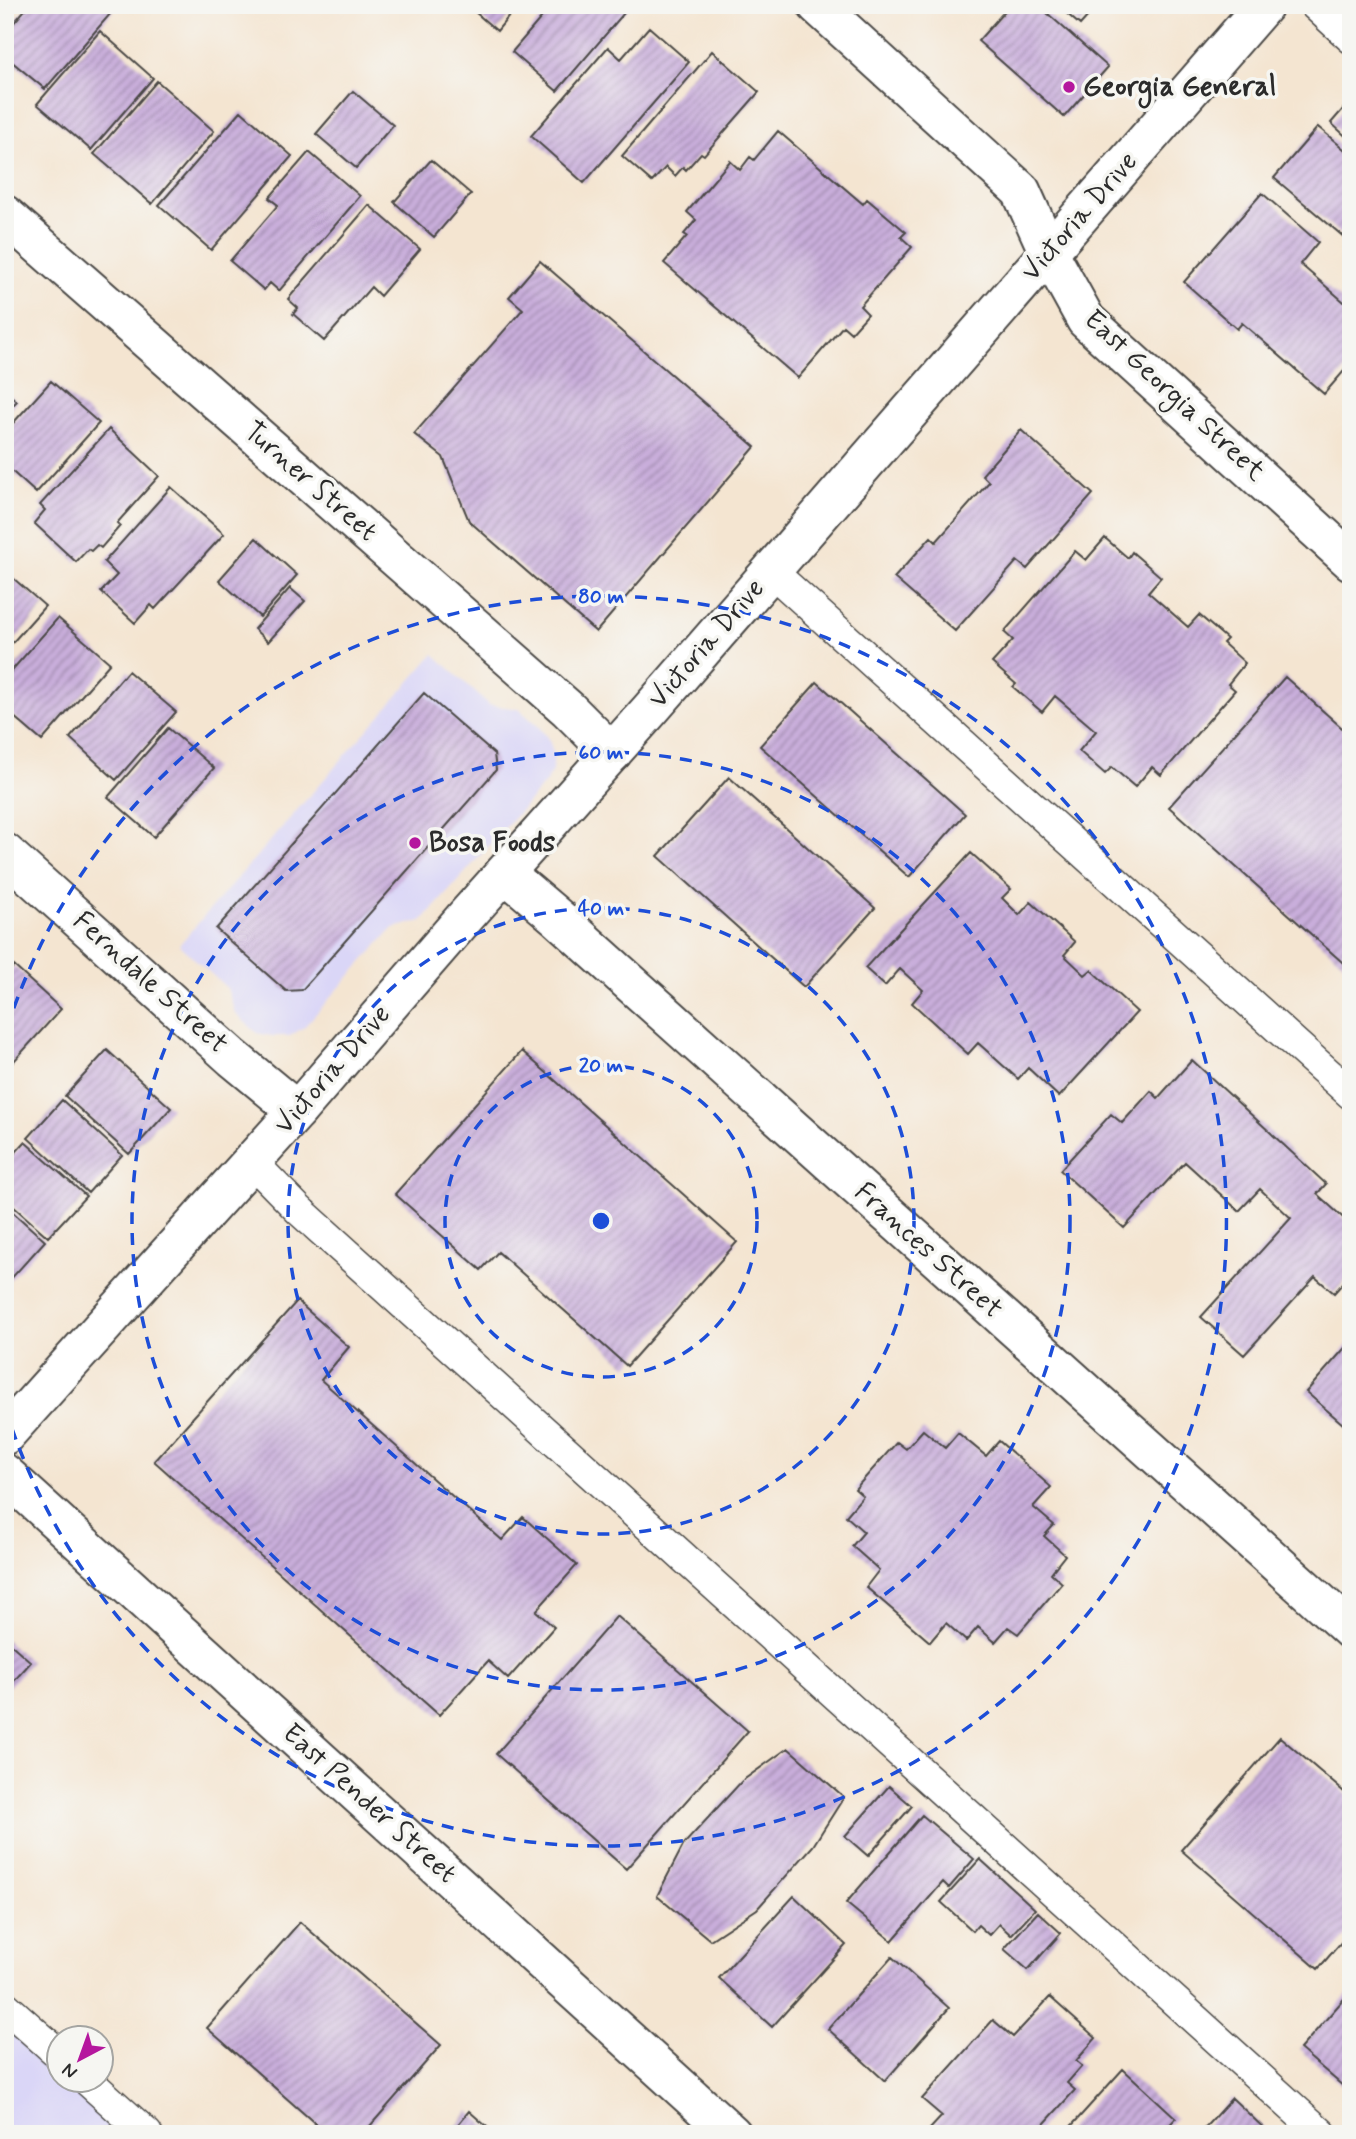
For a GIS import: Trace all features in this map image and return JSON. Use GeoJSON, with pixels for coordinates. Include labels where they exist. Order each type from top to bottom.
{"type":"FeatureCollection","features":[{"type":"Feature","properties":{"kind":"street","name":"East Georgia Street"},"geometry":{"type":"LineString","coordinates":[[817,5],[1021,191],[1049,253],[1086,320],[1351,561]]}},
{"type":"Feature","properties":{"kind":"street","name":"Victoria Drive"},"geometry":{"type":"LineString","coordinates":[[5,1435],[298,1111],[1264,5]]}},
{"type":"Feature","properties":{"kind":"street","name":"Turner Street"},"geometry":{"type":"LineString","coordinates":[[5,215],[568,709],[612,752]]}},
{"type":"Feature","properties":{"kind":"street","name":"Ferndale Street"},"geometry":{"type":"LineString","coordinates":[[5,853],[233,1058],[298,1111]]}},
{"type":"Feature","properties":{"kind":"street","name":"Frances Street"},"geometry":{"type":"LineString","coordinates":[[505,873],[1351,1630]]}},
{"type":"Feature","properties":{"kind":"street","name":"East Pender Street"},"geometry":{"type":"LineString","coordinates":[[5,1474],[733,2134]]}},
{"type":"Feature","properties":{"kind":"lane"},"geometry":{"type":"LineString","coordinates":[[1315,5],[1351,38]]}},
{"type":"Feature","properties":{"kind":"lane"},"geometry":{"type":"LineString","coordinates":[[771,571],[1351,1094]]}},
{"type":"Feature","properties":{"kind":"lane"},"geometry":{"type":"LineString","coordinates":[[252,1162],[299,1210],[1322,2134]]}},
{"type":"Feature","properties":{"kind":"lane"},"geometry":{"type":"LineString","coordinates":[[5,2006],[46,2043]]}},
{"type":"Feature","properties":{"kind":"lane"},"geometry":{"type":"LineString","coordinates":[[103,2094],[148,2134]]}},
{"type":"Feature","properties":{"kind":"shaded area"},"geometry":{"type":"Polygon","coordinates":[[[434,654],[489,705],[519,709],[539,727],[549,740],[554,755],[552,771],[545,783],[422,921],[393,928],[304,1027],[290,1036],[257,1033],[235,1013],[227,988],[179,945],[434,654]]]}},
{"type":"Feature","properties":{"kind":"shaded area"},"geometry":{"type":"Polygon","coordinates":[[[5,2006],[46,2043],[46,2094],[103,2094],[147,2134],[5,2134],[5,2006]]]}},
{"type":"Feature","properties":{"kind":"building"},"geometry":{"type":"Polygon","coordinates":[[[29,5],[118,5],[45,89],[5,56],[5,33],[29,5]]]}},
{"type":"Feature","properties":{"kind":"building"},"geometry":{"type":"Polygon","coordinates":[[[467,5],[518,5],[497,31],[467,5]]]}},
{"type":"Feature","properties":{"kind":"building"},"geometry":{"type":"Polygon","coordinates":[[[552,5],[631,5],[557,91],[512,52],[552,5]]]}},
{"type":"Feature","properties":{"kind":"building"},"geometry":{"type":"Polygon","coordinates":[[[1010,5],[1038,5],[1108,67],[1064,117],[978,41],[1010,5]]]}},
{"type":"Feature","properties":{"kind":"building"},"geometry":{"type":"Polygon","coordinates":[[[1057,5],[1098,5],[1080,25],[1057,5]]]}},
{"type":"Feature","properties":{"kind":"building"},"geometry":{"type":"Polygon","coordinates":[[[649,27],[689,62],[584,183],[531,136],[608,47],[621,59],[649,27]]]}},
{"type":"Feature","properties":{"kind":"building"},"geometry":{"type":"Polygon","coordinates":[[[100,31],[153,78],[91,150],[37,104],[100,31]]]}},
{"type":"Feature","properties":{"kind":"building"},"geometry":{"type":"Polygon","coordinates":[[[712,51],[759,92],[704,155],[701,153],[686,170],[683,167],[675,176],[666,167],[652,182],[622,156],[712,51]]]}},
{"type":"Feature","properties":{"kind":"building"},"geometry":{"type":"Polygon","coordinates":[[[157,81],[214,131],[152,204],[94,154],[157,81]]]}},
{"type":"Feature","properties":{"kind":"building"},"geometry":{"type":"Polygon","coordinates":[[[353,91],[393,125],[356,168],[316,134],[353,91]]]}},
{"type":"Feature","properties":{"kind":"building"},"geometry":{"type":"Polygon","coordinates":[[[1351,100],[1351,141],[1331,123],[1351,100]]]}},
{"type":"Feature","properties":{"kind":"building"},"geometry":{"type":"Polygon","coordinates":[[[241,111],[292,156],[211,250],[159,205],[241,111]]]}},
{"type":"Feature","properties":{"kind":"building"},"geometry":{"type":"Polygon","coordinates":[[[1318,127],[1351,155],[1351,243],[1274,178],[1318,127]]]}},
{"type":"Feature","properties":{"kind":"building"},"geometry":{"type":"Polygon","coordinates":[[[778,131],[863,204],[867,199],[906,232],[901,237],[912,247],[860,306],[868,314],[851,333],[843,326],[798,378],[664,263],[687,236],[684,234],[696,220],[687,212],[730,161],[740,170],[750,157],[754,160],[778,131]]]}},
{"type":"Feature","properties":{"kind":"building"},"geometry":{"type":"Polygon","coordinates":[[[309,152],[360,196],[279,291],[270,283],[264,290],[230,261],[278,205],[269,198],[309,152]]]}},
{"type":"Feature","properties":{"kind":"building"},"geometry":{"type":"Polygon","coordinates":[[[431,160],[471,194],[434,237],[394,202],[431,160]]]}},
{"type":"Feature","properties":{"kind":"building"},"geometry":{"type":"Polygon","coordinates":[[[1262,193],[1318,242],[1300,264],[1351,308],[1351,363],[1324,394],[1242,323],[1237,329],[1184,282],[1262,193]]]}},
{"type":"Feature","properties":{"kind":"building"},"geometry":{"type":"Polygon","coordinates":[[[369,205],[420,249],[380,296],[371,287],[324,341],[293,314],[298,308],[288,299],[369,205]]]}},
{"type":"Feature","properties":{"kind":"building"},"geometry":{"type":"Polygon","coordinates":[[[540,261],[755,447],[596,632],[469,521],[443,457],[414,434],[523,309],[509,297],[540,261]]]}},
{"type":"Feature","properties":{"kind":"building"},"geometry":{"type":"Polygon","coordinates":[[[51,381],[99,423],[36,493],[5,465],[5,432],[51,381]]]}},
{"type":"Feature","properties":{"kind":"building"},"geometry":{"type":"Polygon","coordinates":[[[5,391],[17,401],[5,413],[5,391]]]}},
{"type":"Feature","properties":{"kind":"building"},"geometry":{"type":"Polygon","coordinates":[[[109,429],[159,476],[117,523],[120,526],[101,548],[97,545],[91,551],[88,549],[76,562],[34,523],[45,510],[40,505],[109,429]]]}},
{"type":"Feature","properties":{"kind":"building"},"geometry":{"type":"Polygon","coordinates":[[[1021,430],[1093,494],[1027,569],[1017,561],[955,631],[894,578],[931,537],[936,542],[989,482],[982,475],[1021,430]]]}},
{"type":"Feature","properties":{"kind":"building"},"geometry":{"type":"Polygon","coordinates":[[[171,487],[224,534],[155,609],[151,605],[135,623],[101,592],[117,575],[104,562],[171,487]]]}},
{"type":"Feature","properties":{"kind":"building"},"geometry":{"type":"Polygon","coordinates":[[[256,538],[297,575],[260,617],[219,580],[256,538]]]}},
{"type":"Feature","properties":{"kind":"building"},"geometry":{"type":"Polygon","coordinates":[[[1105,538],[1128,558],[1132,552],[1161,577],[1148,592],[1188,627],[1199,615],[1227,639],[1223,643],[1245,663],[1228,684],[1235,690],[1161,775],[1152,767],[1135,787],[1112,767],[1105,774],[1079,751],[1096,731],[1055,696],[1042,712],[1013,687],[1016,684],[992,663],[1013,640],[1004,632],[1075,551],[1086,560],[1105,538]]]}},
{"type":"Feature","properties":{"kind":"building"},"geometry":{"type":"Polygon","coordinates":[[[5,571],[45,606],[5,651],[5,571]]]}},
{"type":"Feature","properties":{"kind":"building"},"geometry":{"type":"Polygon","coordinates":[[[290,588],[305,601],[268,642],[254,629],[290,588]]]}},
{"type":"Feature","properties":{"kind":"building"},"geometry":{"type":"Polygon","coordinates":[[[58,618],[110,663],[42,741],[5,709],[5,678],[58,618]]]}},
{"type":"Feature","properties":{"kind":"building"},"geometry":{"type":"Polygon","coordinates":[[[128,671],[176,712],[116,780],[70,738],[128,671]]]}},
{"type":"Feature","properties":{"kind":"building"},"geometry":{"type":"Polygon","coordinates":[[[1285,677],[1351,736],[1351,970],[1169,807],[1285,677]]]}},
{"type":"Feature","properties":{"kind":"building"},"geometry":{"type":"Polygon","coordinates":[[[817,682],[965,814],[909,877],[760,746],[817,682]]]}},
{"type":"Feature","properties":{"kind":"building"},"geometry":{"type":"Polygon","coordinates":[[[424,693],[494,754],[496,770],[302,990],[286,991],[216,929],[424,693]]]}},
{"type":"Feature","properties":{"kind":"building"},"geometry":{"type":"Polygon","coordinates":[[[168,728],[214,768],[154,837],[108,797],[168,728]]]}},
{"type":"Feature","properties":{"kind":"building"},"geometry":{"type":"Polygon","coordinates":[[[729,777],[875,908],[804,987],[658,856],[729,777]]]}},
{"type":"Feature","properties":{"kind":"building"},"geometry":{"type":"Polygon","coordinates":[[[971,853],[1011,889],[1002,898],[1019,915],[1031,902],[1075,942],[1064,955],[1085,975],[1091,970],[1137,1012],[1059,1097],[1028,1068],[1018,1079],[978,1043],[968,1054],[912,1003],[923,990],[900,969],[885,986],[865,968],[971,853]]]}},
{"type":"Feature","properties":{"kind":"building"},"geometry":{"type":"Polygon","coordinates":[[[14,966],[61,1009],[5,1071],[5,976],[14,966]]]}},
{"type":"Feature","properties":{"kind":"building"},"geometry":{"type":"Polygon","coordinates":[[[107,1050],[171,1108],[129,1154],[65,1096],[107,1050]]]}},
{"type":"Feature","properties":{"kind":"building"},"geometry":{"type":"Polygon","coordinates":[[[522,1051],[737,1242],[627,1366],[498,1252],[481,1270],[395,1194],[522,1051]]]}},
{"type":"Feature","properties":{"kind":"building"},"geometry":{"type":"Polygon","coordinates":[[[1192,1060],[1326,1184],[1317,1194],[1351,1225],[1351,1274],[1334,1293],[1315,1277],[1244,1355],[1201,1317],[1291,1218],[1260,1189],[1239,1211],[1185,1162],[1124,1228],[1060,1170],[1111,1114],[1122,1123],[1151,1091],[1158,1098],[1192,1060]]]}},
{"type":"Feature","properties":{"kind":"building"},"geometry":{"type":"Polygon","coordinates":[[[62,1100],[122,1155],[88,1193],[28,1138],[62,1100]]]}},
{"type":"Feature","properties":{"kind":"building"},"geometry":{"type":"Polygon","coordinates":[[[25,1142],[86,1196],[48,1237],[5,1199],[5,1164],[25,1142]]]}},
{"type":"Feature","properties":{"kind":"building"},"geometry":{"type":"Polygon","coordinates":[[[5,1205],[45,1241],[8,1282],[5,1280],[5,1205]]]}},
{"type":"Feature","properties":{"kind":"building"},"geometry":{"type":"Polygon","coordinates":[[[297,1301],[349,1347],[321,1380],[502,1540],[523,1517],[577,1565],[536,1611],[554,1627],[508,1679],[488,1661],[439,1715],[154,1461],[297,1301]]]}},
{"type":"Feature","properties":{"kind":"building"},"geometry":{"type":"Polygon","coordinates":[[[1351,1341],[1351,1431],[1306,1392],[1351,1341]]]}},
{"type":"Feature","properties":{"kind":"building"},"geometry":{"type":"Polygon","coordinates":[[[923,1430],[945,1448],[958,1433],[986,1456],[999,1441],[1051,1487],[1033,1507],[1054,1525],[1044,1536],[1065,1555],[1051,1573],[1062,1583],[1018,1634],[1008,1627],[995,1642],[978,1627],[966,1641],[946,1623],[930,1642],[866,1587],[879,1570],[852,1546],[864,1532],[846,1516],[863,1496],[855,1489],[897,1442],[906,1449],[923,1430]]]}},
{"type":"Feature","properties":{"kind":"building"},"geometry":{"type":"Polygon","coordinates":[[[617,1616],[748,1731],[626,1869],[496,1754],[617,1616]]]}},
{"type":"Feature","properties":{"kind":"building"},"geometry":{"type":"Polygon","coordinates":[[[5,1639],[31,1662],[5,1691],[5,1639]]]}},
{"type":"Feature","properties":{"kind":"building"},"geometry":{"type":"Polygon","coordinates":[[[1280,1737],[1351,1798],[1351,1931],[1318,1969],[1181,1850],[1280,1737]]]}},
{"type":"Feature","properties":{"kind":"building"},"geometry":{"type":"Polygon","coordinates":[[[788,1748],[844,1797],[813,1846],[757,1909],[710,1940],[657,1896],[684,1844],[742,1781],[788,1748]]]}},
{"type":"Feature","properties":{"kind":"building"},"geometry":{"type":"Polygon","coordinates":[[[889,1786],[912,1806],[868,1856],[845,1836],[889,1786]]]}},
{"type":"Feature","properties":{"kind":"building"},"geometry":{"type":"Polygon","coordinates":[[[922,1815],[974,1859],[949,1888],[943,1882],[892,1941],[846,1903],[922,1815]]]}},
{"type":"Feature","properties":{"kind":"building"},"geometry":{"type":"Polygon","coordinates":[[[980,1859],[1035,1909],[1011,1935],[999,1924],[989,1935],[978,1925],[973,1931],[941,1902],[980,1859]]]}},
{"type":"Feature","properties":{"kind":"building"},"geometry":{"type":"Polygon","coordinates":[[[794,1896],[846,1945],[772,2027],[719,1978],[794,1896]]]}},
{"type":"Feature","properties":{"kind":"building"},"geometry":{"type":"Polygon","coordinates":[[[1038,1912],[1061,1933],[1028,1970],[1004,1949],[1038,1912]]]}},
{"type":"Feature","properties":{"kind":"building"},"geometry":{"type":"Polygon","coordinates":[[[300,1922],[441,2045],[363,2134],[327,2134],[207,2028],[300,1922]]]}},
{"type":"Feature","properties":{"kind":"building"},"geometry":{"type":"Polygon","coordinates":[[[892,1957],[949,2008],[885,2081],[828,2029],[892,1957]]]}},
{"type":"Feature","properties":{"kind":"building"},"geometry":{"type":"Polygon","coordinates":[[[1351,1991],[1351,2093],[1300,2049],[1351,1991]]]}},
{"type":"Feature","properties":{"kind":"building"},"geometry":{"type":"Polygon","coordinates":[[[1050,1997],[1096,2038],[1076,2061],[1082,2066],[1067,2083],[1075,2090],[1035,2134],[930,2134],[928,2131],[942,2116],[922,2099],[993,2020],[1013,2037],[1050,1997]]]}},
{"type":"Feature","properties":{"kind":"building"},"geometry":{"type":"Polygon","coordinates":[[[1123,2069],[1176,2118],[1161,2134],[1064,2134],[1123,2069]]]}},
{"type":"Feature","properties":{"kind":"building"},"geometry":{"type":"Polygon","coordinates":[[[1232,2098],[1270,2134],[1199,2134],[1232,2098]]]}},
{"type":"Feature","properties":{"kind":"building"},"geometry":{"type":"Polygon","coordinates":[[[469,2111],[495,2134],[450,2134],[469,2111]]]}},
{"type":"Feature","properties":{"kind":"place","name":"Georgia General"},"geometry":{"type":"Point","coordinates":[1069,87]}},
{"type":"Feature","properties":{"kind":"place","name":"Bosa Foods"},"geometry":{"type":"Point","coordinates":[415,843]}}]}
